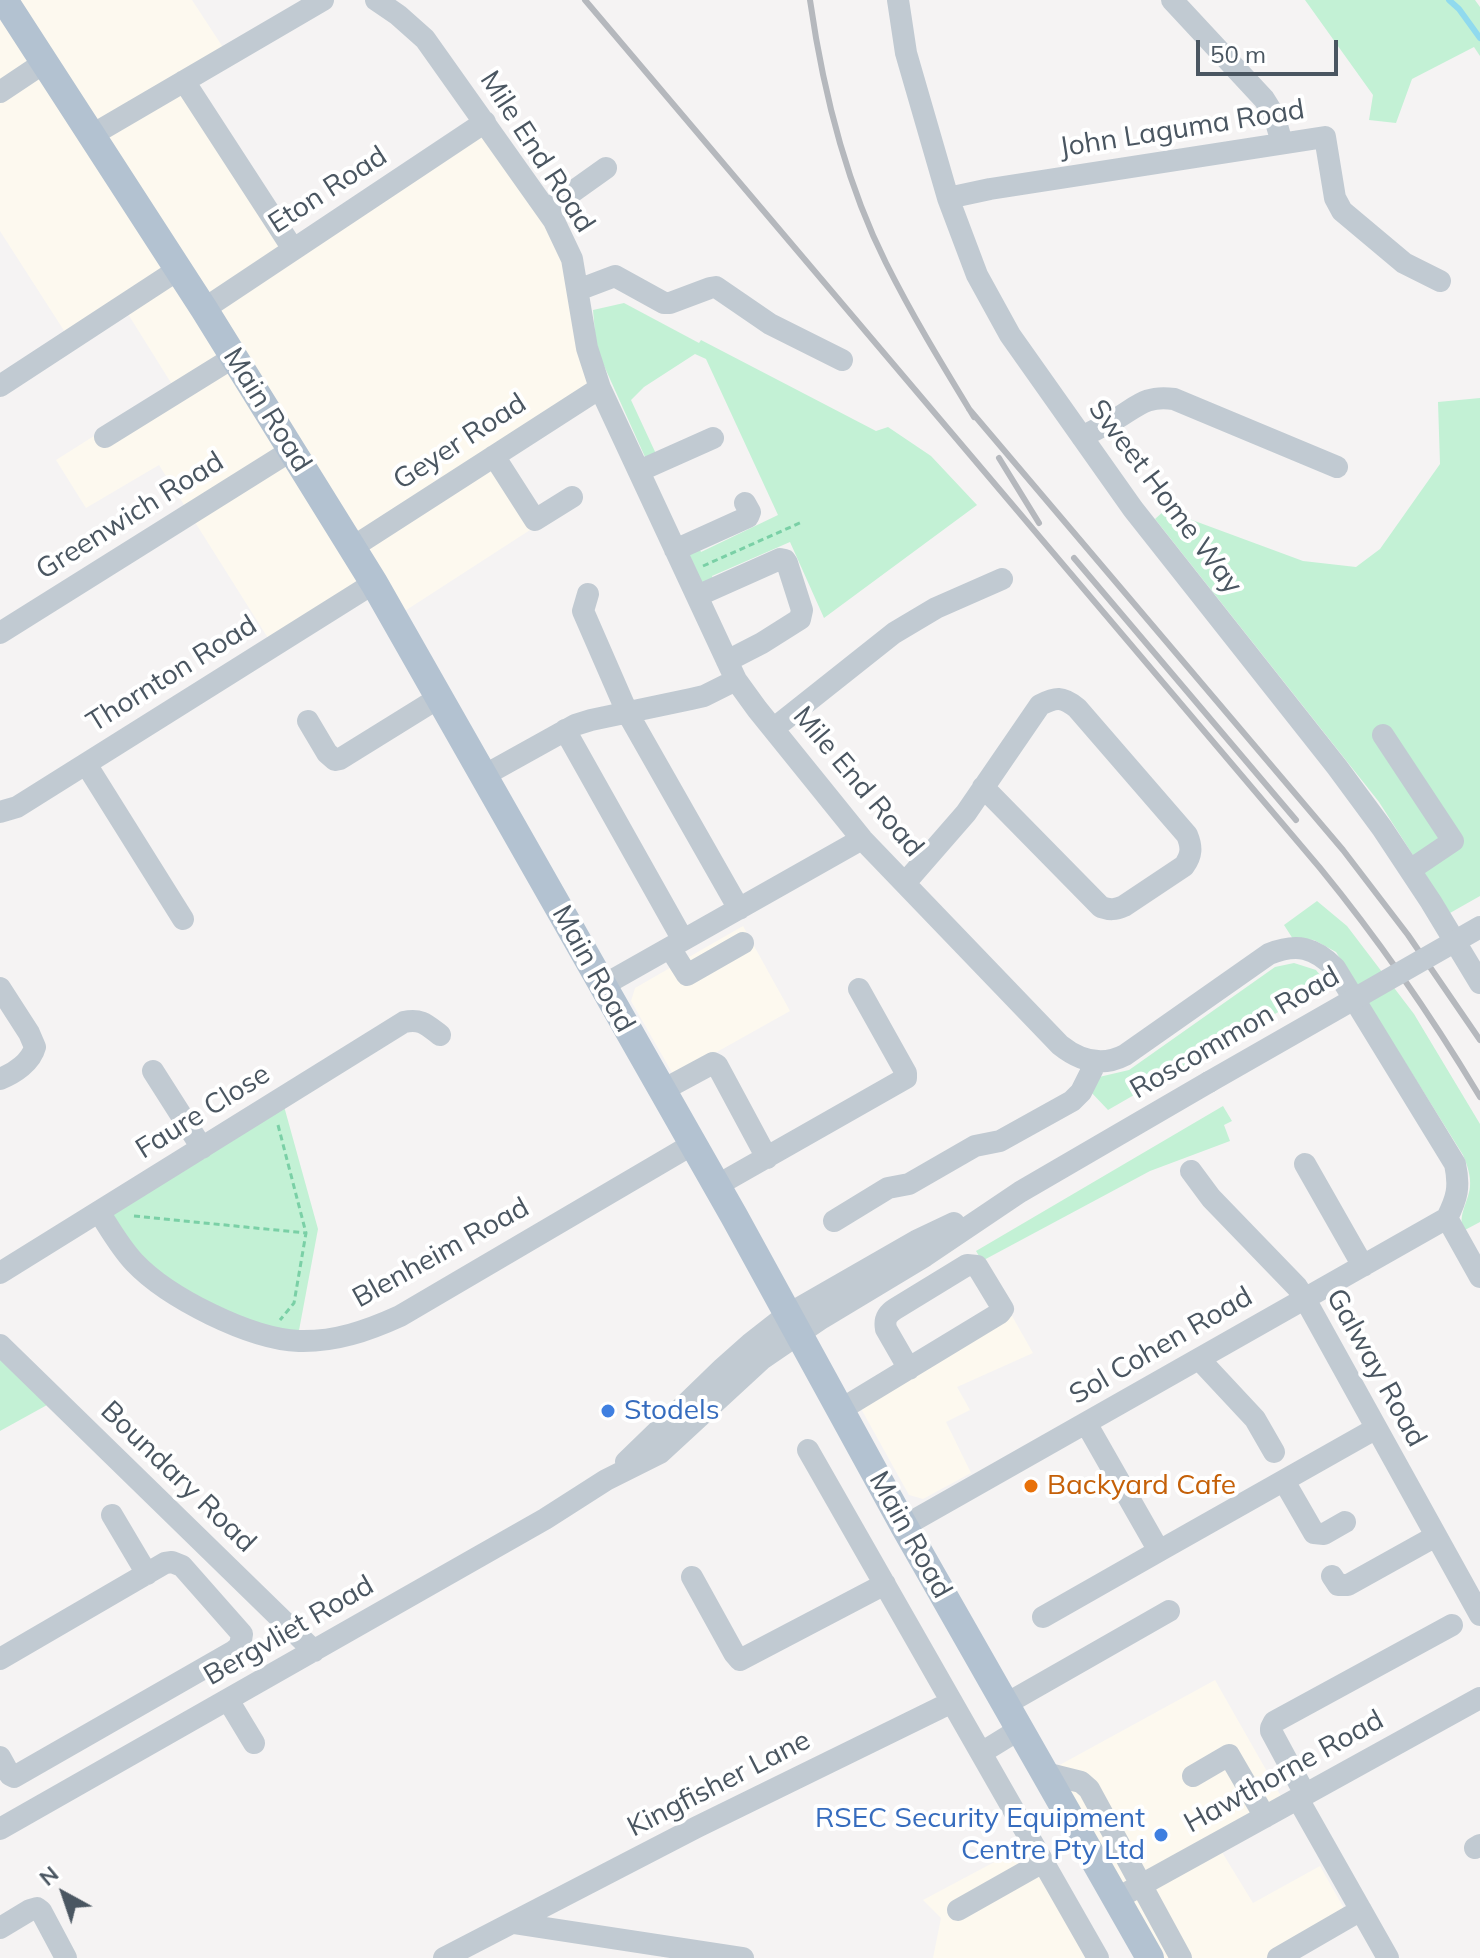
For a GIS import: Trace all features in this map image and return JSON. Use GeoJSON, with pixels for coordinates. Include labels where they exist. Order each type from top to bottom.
{"type":"FeatureCollection","features":[{"type":"Feature","properties":{"kind":"main road","name":"Main Road"},"geometry":{"type":"LineString","coordinates":[[4,0],[179,269],[353,547],[485,775],[904,1526],[1150,1958]]}},
{"type":"Feature","properties":{"kind":"street"},"geometry":{"type":"LineString","coordinates":[[92,135],[323,0]]}},
{"type":"Feature","properties":{"kind":"street","name":"Mile End Road"},"geometry":{"type":"LineString","coordinates":[[376,0],[425,39],[547,210],[572,259],[587,348],[600,388],[732,671],[773,729],[862,839],[1060,1045],[1078,1057],[1096,1062]]}},
{"type":"Feature","properties":{"kind":"street","name":"Sweet Home Way"},"geometry":{"type":"LineString","coordinates":[[898,0],[906,53],[948,198],[977,275],[1010,335],[1142,521],[1382,828],[1480,983]]}},
{"type":"Feature","properties":{"kind":"street"},"geometry":{"type":"LineString","coordinates":[[1172,0],[1264,99],[1274,115],[1282,143]]}},
{"type":"Feature","properties":{"kind":"street"},"geometry":{"type":"LineString","coordinates":[[0,92],[45,62]]}},
{"type":"Feature","properties":{"kind":"street"},"geometry":{"type":"LineString","coordinates":[[184,81],[293,249]]}},
{"type":"Feature","properties":{"kind":"street","name":"Eton Road"},"geometry":{"type":"LineString","coordinates":[[204,309],[485,122]]}},
{"type":"Feature","properties":{"kind":"street","name":"John Laguma Road"},"geometry":{"type":"LineString","coordinates":[[948,198],[1325,137],[1335,198],[1342,211],[1404,263],[1440,281]]}},
{"type":"Feature","properties":{"kind":"street"},"geometry":{"type":"LineString","coordinates":[[547,210],[606,168]]}},
{"type":"Feature","properties":{"kind":"street"},"geometry":{"type":"LineString","coordinates":[[0,386],[179,269]]}},
{"type":"Feature","properties":{"kind":"street"},"geometry":{"type":"LineString","coordinates":[[578,290],[615,276],[657,301],[670,303],[716,287],[770,324],[842,360]]}},
{"type":"Feature","properties":{"kind":"street"},"geometry":{"type":"LineString","coordinates":[[105,437],[234,357]]}},
{"type":"Feature","properties":{"kind":"street","name":"Geyer Road"},"geometry":{"type":"LineString","coordinates":[[353,547],[600,388]]}},
{"type":"Feature","properties":{"kind":"street"},"geometry":{"type":"LineString","coordinates":[[1082,437],[1146,400],[1160,397],[1174,399],[1337,467]]}},
{"type":"Feature","properties":{"kind":"street"},"geometry":{"type":"LineString","coordinates":[[639,471],[713,438]]}},
{"type":"Feature","properties":{"kind":"street","name":"Greenwich Road"},"geometry":{"type":"LineString","coordinates":[[0,633],[292,450]]}},
{"type":"Feature","properties":{"kind":"street"},"geometry":{"type":"LineString","coordinates":[[494,456],[535,520],[572,497]]}},
{"type":"Feature","properties":{"kind":"street"},"geometry":{"type":"LineString","coordinates":[[675,550],[748,517],[750,512],[745,503]]}},
{"type":"Feature","properties":{"kind":"street"},"geometry":{"type":"LineString","coordinates":[[485,775],[565,730],[591,720],[704,696],[762,643],[800,619],[802,610],[787,563],[780,559],[697,596]]}},
{"type":"Feature","properties":{"kind":"street"},"geometry":{"type":"LineString","coordinates":[[773,729],[894,633],[936,608],[1002,579]]}},
{"type":"Feature","properties":{"kind":"street","name":"Thornton Road"},"geometry":{"type":"LineString","coordinates":[[0,812],[17,807],[374,583]]}},
{"type":"Feature","properties":{"kind":"street"},"geometry":{"type":"LineString","coordinates":[[588,594],[583,611],[627,712],[739,909]]}},
{"type":"Feature","properties":{"kind":"street"},"geometry":{"type":"LineString","coordinates":[[308,721],[327,753],[335,760],[440,697]]}},
{"type":"Feature","properties":{"kind":"street"},"geometry":{"type":"LineString","coordinates":[[905,883],[966,813],[983,787],[1040,705],[1053,698],[1067,700],[1077,708],[1187,835],[1190,859],[1124,906],[1112,910],[1101,907],[983,787]]}},
{"type":"Feature","properties":{"kind":"street"},"geometry":{"type":"LineString","coordinates":[[565,730],[677,944],[687,975],[743,943]]}},
{"type":"Feature","properties":{"kind":"street"},"geometry":{"type":"LineString","coordinates":[[1383,735],[1453,841],[1410,870]]}},
{"type":"Feature","properties":{"kind":"street"},"geometry":{"type":"LineString","coordinates":[[86,764],[183,919]]}},
{"type":"Feature","properties":{"kind":"street"},"geometry":{"type":"LineString","coordinates":[[602,986],[862,839]]}},
{"type":"Feature","properties":{"kind":"street","name":"Roscommon Road"},"geometry":{"type":"LineString","coordinates":[[793,1325],[916,1241],[1020,1192],[1480,927]]}},
{"type":"Feature","properties":{"kind":"street"},"geometry":{"type":"LineString","coordinates":[[834,1221],[888,1188],[909,1184],[975,1146],[1000,1141],[1072,1101],[1081,1092],[1096,1062],[1115,1060],[1125,1055],[1269,954],[1298,948],[1325,958],[1335,968],[1455,1164],[1457,1197],[1447,1218],[1480,1277]]}},
{"type":"Feature","properties":{"kind":"street"},"geometry":{"type":"LineString","coordinates":[[0,988],[35,1047],[25,1063],[0,1079]]}},
{"type":"Feature","properties":{"kind":"street"},"geometry":{"type":"LineString","coordinates":[[716,1186],[906,1078],[859,989]]}},
{"type":"Feature","properties":{"kind":"street","name":"Faure Close"},"geometry":{"type":"LineString","coordinates":[[0,1273],[404,1022],[414,1020],[440,1035]]}},
{"type":"Feature","properties":{"kind":"street"},"geometry":{"type":"LineString","coordinates":[[661,1091],[711,1063],[715,1064],[767,1158]]}},
{"type":"Feature","properties":{"kind":"street"},"geometry":{"type":"LineString","coordinates":[[153,1071],[202,1148]]}},
{"type":"Feature","properties":{"kind":"street","name":"Blenheim Road"},"geometry":{"type":"LineString","coordinates":[[99,1212],[137,1265],[172,1293],[218,1318],[297,1341],[351,1336],[400,1316],[693,1144]]}},
{"type":"Feature","properties":{"kind":"street"},"geometry":{"type":"LineString","coordinates":[[1305,1164],[1363,1266]]}},
{"type":"Feature","properties":{"kind":"street","name":"Galway Road"},"geometry":{"type":"LineString","coordinates":[[1191,1171],[1211,1198],[1305,1299],[1436,1536],[1473,1586],[1480,1615]]}},
{"type":"Feature","properties":{"kind":"street","name":"Sol Cohen Road"},"geometry":{"type":"LineString","coordinates":[[904,1526],[1447,1218]]}},
{"type":"Feature","properties":{"kind":"street"},"geometry":{"type":"LineString","coordinates":[[840,1410],[909,1369],[1002,1311],[977,1266],[967,1265],[887,1316],[886,1329],[909,1369]]}},
{"type":"Feature","properties":{"kind":"street","name":"Bergvliet Road"},"geometry":{"type":"LineString","coordinates":[[0,1829],[545,1519],[606,1480],[750,1344],[793,1325]]}},
{"type":"Feature","properties":{"kind":"street","name":"Boundary Road"},"geometry":{"type":"LineString","coordinates":[[0,1345],[314,1651]]}},
{"type":"Feature","properties":{"kind":"street"},"geometry":{"type":"LineString","coordinates":[[1199,1359],[1255,1419],[1274,1452]]}},
{"type":"Feature","properties":{"kind":"street"},"geometry":{"type":"LineString","coordinates":[[1086,1423],[1159,1551]]}},
{"type":"Feature","properties":{"kind":"street"},"geometry":{"type":"LineString","coordinates":[[1043,1617],[1375,1429]]}},
{"type":"Feature","properties":{"kind":"street"},"geometry":{"type":"LineString","coordinates":[[808,1450],[1098,1958]]}},
{"type":"Feature","properties":{"kind":"street"},"geometry":{"type":"LineString","coordinates":[[1284,1481],[1314,1533],[1324,1534],[1345,1522]]}},
{"type":"Feature","properties":{"kind":"street"},"geometry":{"type":"LineString","coordinates":[[112,1515],[147,1574]]}},
{"type":"Feature","properties":{"kind":"street"},"geometry":{"type":"LineString","coordinates":[[1332,1576],[1338,1585],[1348,1585],[1436,1536]]}},
{"type":"Feature","properties":{"kind":"street"},"geometry":{"type":"LineString","coordinates":[[0,1659],[165,1563],[182,1566],[242,1634],[240,1646],[227,1656],[14,1777],[0,1757]]}},
{"type":"Feature","properties":{"kind":"street"},"geometry":{"type":"LineString","coordinates":[[692,1577],[740,1660],[885,1584]]}},
{"type":"Feature","properties":{"kind":"street"},"geometry":{"type":"LineString","coordinates":[[1006,1704],[1169,1611]]}},
{"type":"Feature","properties":{"kind":"street"},"geometry":{"type":"LineString","coordinates":[[1388,1958],[1302,1797],[1271,1728],[1274,1722],[1452,1625]]}},
{"type":"Feature","properties":{"kind":"street","name":"Hawthorne Road"},"geometry":{"type":"LineString","coordinates":[[1116,1899],[1480,1698]]}},
{"type":"Feature","properties":{"kind":"street"},"geometry":{"type":"LineString","coordinates":[[228,1700],[254,1743]]}},
{"type":"Feature","properties":{"kind":"street","name":"Kingfisher Lane"},"geometry":{"type":"LineString","coordinates":[[444,1958],[697,1827],[952,1702]]}},
{"type":"Feature","properties":{"kind":"street"},"geometry":{"type":"LineString","coordinates":[[981,1753],[1020,1729]]}},
{"type":"Feature","properties":{"kind":"street"},"geometry":{"type":"LineString","coordinates":[[1193,1776],[1229,1755],[1265,1817]]}},
{"type":"Feature","properties":{"kind":"street"},"geometry":{"type":"LineString","coordinates":[[1045,1773],[1087,1786],[1181,1958]]}},
{"type":"Feature","properties":{"kind":"street"},"geometry":{"type":"LineString","coordinates":[[19,1774],[38,1808]]}},
{"type":"Feature","properties":{"kind":"street"},"geometry":{"type":"LineString","coordinates":[[958,1910],[1043,1862]]}},
{"type":"Feature","properties":{"kind":"street"},"geometry":{"type":"LineString","coordinates":[[0,1928],[37,1908],[66,1958]]}},
{"type":"Feature","properties":{"kind":"street"},"geometry":{"type":"LineString","coordinates":[[1278,1958],[1361,1910]]}},
{"type":"Feature","properties":{"kind":"street"},"geometry":{"type":"LineString","coordinates":[[513,1923],[743,1958]]}},
{"type":"Feature","properties":{"kind":"path"},"geometry":{"type":"LineString","coordinates":[[686,573],[802,522]]}},
{"type":"Feature","properties":{"kind":"path"},"geometry":{"type":"LineString","coordinates":[[267,1108],[277,1122],[306,1233],[294,1303],[268,1335]]}},
{"type":"Feature","properties":{"kind":"path"},"geometry":{"type":"LineString","coordinates":[[99,1212],[306,1233]]}},
{"type":"Feature","properties":{"kind":"shaded area"},"geometry":{"type":"Polygon","coordinates":[[[0,0],[192,0],[228,55],[192,76],[299,245],[485,122],[547,210],[600,388],[487,460],[530,530],[394,618],[374,583],[273,646],[159,465],[86,508],[56,460],[173,386],[123,306],[70,340],[0,231],[0,0]]]}},
{"type":"Feature","properties":{"kind":"shaded area"},"geometry":{"type":"Polygon","coordinates":[[[743,926],[790,1011],[674,1076],[631,1001],[635,988],[743,926]]]}},
{"type":"Feature","properties":{"kind":"shaded area"},"geometry":{"type":"Polygon","coordinates":[[[1012,1316],[1033,1353],[957,1387],[970,1410],[946,1422],[971,1473],[923,1499],[909,1495],[859,1405],[1012,1316]]]}},
{"type":"Feature","properties":{"kind":"shaded area"},"geometry":{"type":"Polygon","coordinates":[[[1215,1680],[1286,1805],[1217,1844],[1253,1903],[1320,1866],[1346,1912],[1266,1958],[1150,1958],[1045,1773],[1215,1680]]]}},
{"type":"Feature","properties":{"kind":"shaded area"},"geometry":{"type":"Polygon","coordinates":[[[1032,1842],[1098,1958],[933,1958],[941,1918],[923,1900],[1032,1842]]]}},
{"type":"Feature","properties":{"kind":"green space"},"geometry":{"type":"Polygon","coordinates":[[[1305,0],[1475,0],[1480,7],[1480,56],[1474,47],[1412,79],[1396,123],[1369,120],[1373,95],[1305,0]]]}},
{"type":"Feature","properties":{"kind":"green space"},"geometry":{"type":"Polygon","coordinates":[[[624,303],[876,431],[888,427],[931,456],[977,505],[824,618],[790,542],[712,576],[715,585],[704,587],[689,554],[698,546],[701,552],[778,515],[706,359],[695,354],[644,387],[631,400],[657,456],[645,457],[596,344],[593,310],[624,303]]]}},
{"type":"Feature","properties":{"kind":"green space"},"geometry":{"type":"Polygon","coordinates":[[[1480,398],[1480,896],[1450,913],[1379,802],[1155,519],[1165,510],[1303,561],[1356,567],[1380,549],[1440,464],[1438,402],[1480,398]]]}},
{"type":"Feature","properties":{"kind":"green space"},"geometry":{"type":"Polygon","coordinates":[[[1317,901],[1347,926],[1414,1014],[1480,1124],[1480,1222],[1463,1231],[1462,1214],[1470,1183],[1463,1155],[1336,952],[1314,940],[1293,939],[1284,925],[1317,901]]]}},
{"type":"Feature","properties":{"kind":"green space"},"geometry":{"type":"Polygon","coordinates":[[[1294,963],[1316,970],[1327,984],[1108,1110],[1089,1090],[1099,1077],[1129,1070],[1275,967],[1294,963]]]}},
{"type":"Feature","properties":{"kind":"green space"},"geometry":{"type":"Polygon","coordinates":[[[282,1099],[318,1229],[297,1341],[172,1293],[99,1212],[282,1099]]]}},
{"type":"Feature","properties":{"kind":"green space"},"geometry":{"type":"Polygon","coordinates":[[[1223,1106],[1232,1121],[1224,1125],[1230,1141],[1150,1171],[982,1261],[976,1251],[1223,1106]]]}},
{"type":"Feature","properties":{"kind":"green space"},"geometry":{"type":"Polygon","coordinates":[[[0,1359],[47,1405],[0,1431],[0,1359]]]}},
{"type":"Feature","properties":{"kind":"waterway"},"geometry":{"type":"LineString","coordinates":[[1449,0],[1480,38]]}},
{"type":"Feature","properties":{"kind":"railway"},"geometry":{"type":"LineString","coordinates":[[585,0],[1320,868],[1404,980],[1480,1097]]}},
{"type":"Feature","properties":{"kind":"railway"},"geometry":{"type":"LineString","coordinates":[[810,0],[829,102],[847,168],[871,232],[928,341],[974,417]]}},
{"type":"Feature","properties":{"kind":"railway"},"geometry":{"type":"LineString","coordinates":[[969,409],[1343,850],[1408,935],[1480,1040]]}},
{"type":"Feature","properties":{"kind":"railway"},"geometry":{"type":"LineString","coordinates":[[999,458],[1039,523]]}},
{"type":"Feature","properties":{"kind":"railway"},"geometry":{"type":"LineString","coordinates":[[1074,558],[1296,820]]}},
{"type":"Feature","properties":{"kind":"place","name":"Stodels"},"geometry":{"type":"Point","coordinates":[608,1411]}},
{"type":"Feature","properties":{"kind":"place","name":"Backyard Cafe"},"geometry":{"type":"Point","coordinates":[1031,1486]}},
{"type":"Feature","properties":{"kind":"place","name":"RSEC Security Equipment Centre Pty Ltd"},"geometry":{"type":"Point","coordinates":[1161,1835]}}]}
